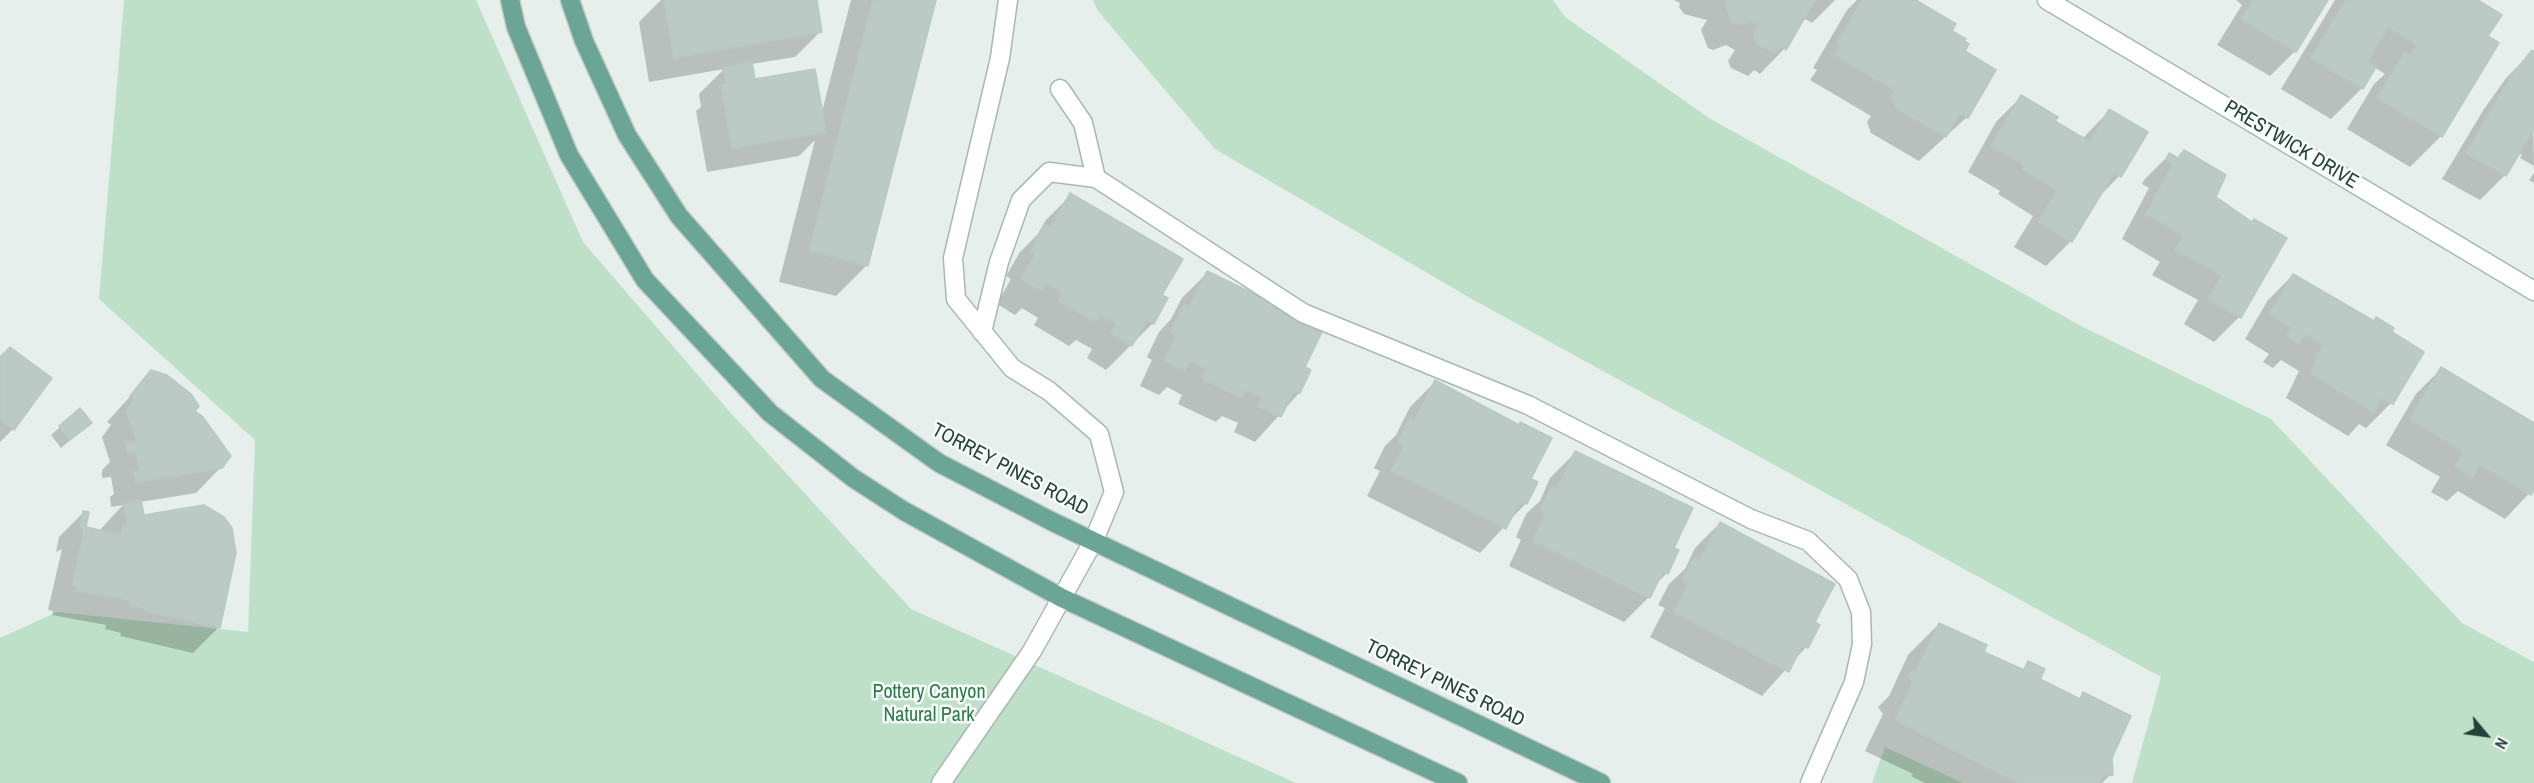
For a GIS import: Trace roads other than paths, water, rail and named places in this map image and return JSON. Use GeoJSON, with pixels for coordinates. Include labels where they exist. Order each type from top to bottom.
{"type":"FeatureCollection","features":[{"type":"Feature","properties":{"kind":"main road"},"geometry":{"type":"LineString","coordinates":[[510,0],[516,27],[568,155],[645,280],[770,413],[853,478],[904,511],[1062,598],[1458,783]]}},
{"type":"Feature","properties":{"kind":"main road","name":"TORREY PINES ROAD"},"geometry":{"type":"LineString","coordinates":[[570,0],[584,40],[627,135],[679,216],[822,379],[939,463],[1053,522],[1600,783]]}},
{"type":"Feature","properties":{"kind":"street"},"geometry":{"type":"LineString","coordinates":[[940,783],[1032,651],[1094,540],[1114,492],[1099,435],[1049,391],[1012,368],[956,299],[953,258],[1000,58],[1008,0]]}},
{"type":"Feature","properties":{"kind":"street","name":"PRESTWICK DRIVE"},"geometry":{"type":"LineString","coordinates":[[2047,0],[2534,291]]}},
{"type":"Feature","properties":{"kind":"street"},"geometry":{"type":"LineString","coordinates":[[1060,89],[1083,123],[1095,178]]}},
{"type":"Feature","properties":{"kind":"street"},"geometry":{"type":"LineString","coordinates":[[982,332],[999,262],[1021,200],[1049,172],[1095,178],[1304,313],[1528,405],[1751,519],[1808,541],[1848,579],[1861,612],[1862,645],[1854,682],[1810,783]]}},
{"type":"Feature","properties":{"kind":"park label","name":"Pottery Canyon Natural Park"},"geometry":{"type":"Point","coordinates":[929,704]}}]}
